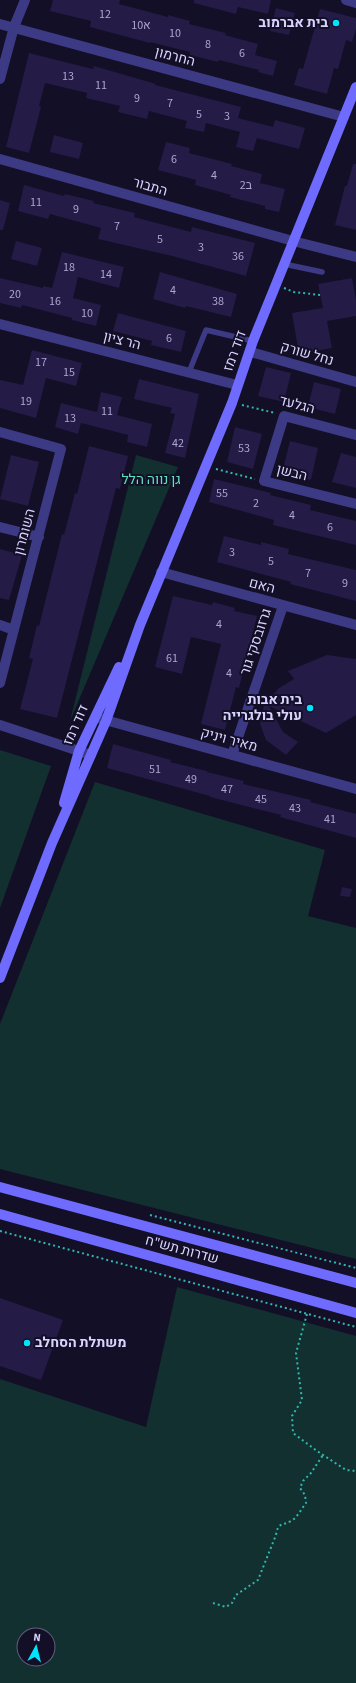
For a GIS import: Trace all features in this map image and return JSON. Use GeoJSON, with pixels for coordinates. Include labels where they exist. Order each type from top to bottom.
{"type":"FeatureCollection","features":[{"type":"Feature","properties":{"kind":"street"},"geometry":{"type":"LineString","coordinates":[[0,79],[14,27],[25,0]]}},
{"type":"Feature","properties":{"kind":"street"},"geometry":{"type":"LineString","coordinates":[[346,0],[356,3]]}},
{"type":"Feature","properties":{"kind":"street","name":"החרמון"},"geometry":{"type":"LineString","coordinates":[[0,24],[344,117]]}},
{"type":"Feature","properties":{"kind":"street","name":"דוד רמז"},"geometry":{"type":"LineString","coordinates":[[0,978],[52,843],[106,721],[140,625],[232,403],[237,385],[251,352],[253,341],[356,87]]}},
{"type":"Feature","properties":{"kind":"street","name":"התבור"},"geometry":{"type":"LineString","coordinates":[[0,159],[293,241],[356,257]]}},
{"type":"Feature","properties":{"kind":"street","name":"הר ציון"},"geometry":{"type":"LineString","coordinates":[[0,324],[237,385]]}},
{"type":"Feature","properties":{"kind":"street","name":"נחל שורק"},"geometry":{"type":"LineString","coordinates":[[251,352],[356,382]]}},
{"type":"Feature","properties":{"kind":"street","name":"הגלעד"},"geometry":{"type":"LineString","coordinates":[[284,416],[356,435]]}},
{"type":"Feature","properties":{"kind":"street","name":"הבשן"},"geometry":{"type":"LineString","coordinates":[[284,416],[264,481],[356,504]]}},
{"type":"Feature","properties":{"kind":"street","name":"השומרון"},"geometry":{"type":"LineString","coordinates":[[0,432],[61,449],[0,683]]}},
{"type":"Feature","properties":{"kind":"street"},"geometry":{"type":"LineString","coordinates":[[0,526],[39,537]]}},
{"type":"Feature","properties":{"kind":"street","name":"האם"},"geometry":{"type":"LineString","coordinates":[[161,572],[356,625]]}},
{"type":"Feature","properties":{"kind":"street","name":"גרזובסקי גור"},"geometry":{"type":"LineString","coordinates":[[232,755],[283,606]]}},
{"type":"Feature","properties":{"kind":"street","name":"דוד רמז"},"geometry":{"type":"LineString","coordinates":[[52,843],[79,751],[94,717],[140,625]]}},
{"type":"Feature","properties":{"kind":"street"},"geometry":{"type":"LineString","coordinates":[[0,626],[14,630]]}},
{"type":"Feature","properties":{"kind":"street","name":"מאיר ויניק"},"geometry":{"type":"LineString","coordinates":[[94,717],[356,789]]}},
{"type":"Feature","properties":{"kind":"street"},"geometry":{"type":"LineString","coordinates":[[0,725],[91,755]]}},
{"type":"Feature","properties":{"kind":"street","name":"שדרות תש\"ח"},"geometry":{"type":"LineString","coordinates":[[0,1187],[356,1283]]}},
{"type":"Feature","properties":{"kind":"street","name":"שדרות תש\"ח"},"geometry":{"type":"LineString","coordinates":[[0,1214],[356,1313]]}},
{"type":"Feature","properties":{"kind":"lane"},"geometry":{"type":"LineString","coordinates":[[284,264],[322,272]]}},
{"type":"Feature","properties":{"kind":"lane"},"geometry":{"type":"LineString","coordinates":[[189,372],[206,330],[253,341]]}},
{"type":"Feature","properties":{"kind":"path"},"geometry":{"type":"LineString","coordinates":[[276,284],[294,292],[320,295]]}},
{"type":"Feature","properties":{"kind":"path","name":"הגלעד"},"geometry":{"type":"LineString","coordinates":[[232,403],[284,416]]}},
{"type":"Feature","properties":{"kind":"path"},"geometry":{"type":"LineString","coordinates":[[205,466],[264,481]]}},
{"type":"Feature","properties":{"kind":"path"},"geometry":{"type":"LineString","coordinates":[[147,1214],[356,1268]]}},
{"type":"Feature","properties":{"kind":"path"},"geometry":{"type":"LineString","coordinates":[[0,1231],[356,1327]]}},
{"type":"Feature","properties":{"kind":"path"},"geometry":{"type":"LineString","coordinates":[[307,1314],[296,1353],[302,1400],[292,1416],[293,1433],[346,1470],[356,1470]]}},
{"type":"Feature","properties":{"kind":"path"},"geometry":{"type":"LineString","coordinates":[[213,1603],[226,1607],[232,1603],[236,1595],[258,1580],[276,1535],[277,1528],[283,1523],[292,1521],[306,1503],[305,1496],[300,1488],[303,1481],[312,1474],[323,1455]]}},
{"type":"Feature","properties":{"kind":"green space","name":"גן נווה הלל"},"geometry":{"type":"Polygon","coordinates":[[[136,455],[178,467],[70,721],[136,455]]]}},
{"type":"Feature","properties":{"kind":"green space"},"geometry":{"type":"Polygon","coordinates":[[[0,750],[51,766],[0,908],[0,750]]]}},
{"type":"Feature","properties":{"kind":"green space"},"geometry":{"type":"Polygon","coordinates":[[[95,782],[325,850],[308,916],[356,928],[356,1259],[0,1169],[0,1024],[95,782]]]}},
{"type":"Feature","properties":{"kind":"green space"},"geometry":{"type":"Polygon","coordinates":[[[177,1287],[356,1336],[356,1683],[0,1683],[0,1379],[146,1427],[177,1287]]]}},
{"type":"Feature","properties":{"kind":"building"},"geometry":{"type":"Polygon","coordinates":[[[53,0],[120,0],[119,4],[168,17],[168,15],[190,21],[189,24],[226,33],[225,35],[258,44],[255,55],[277,61],[273,76],[258,72],[259,70],[219,60],[218,62],[190,55],[190,52],[90,27],[91,21],[50,11],[53,0]]]}},
{"type":"Feature","properties":{"kind":"building"},"geometry":{"type":"Polygon","coordinates":[[[194,0],[271,0],[268,14],[238,7],[236,14],[194,3],[194,0]]]}},
{"type":"Feature","properties":{"kind":"building"},"geometry":{"type":"Polygon","coordinates":[[[276,8],[295,13],[289,35],[270,31],[276,8]]]}},
{"type":"Feature","properties":{"kind":"building"},"geometry":{"type":"Polygon","coordinates":[[[320,9],[356,18],[356,29],[352,42],[346,40],[338,69],[334,68],[327,94],[294,85],[299,68],[303,69],[320,9]]]}},
{"type":"Feature","properties":{"kind":"building"},"geometry":{"type":"Polygon","coordinates":[[[29,53],[93,69],[94,66],[156,84],[155,85],[241,107],[238,118],[273,127],[275,120],[305,128],[299,149],[257,138],[253,151],[236,147],[240,132],[206,123],[204,132],[185,128],[187,121],[149,111],[147,119],[118,112],[120,106],[86,98],[87,93],[45,83],[39,106],[41,107],[29,153],[6,147],[29,53]]]}},
{"type":"Feature","properties":{"kind":"building"},"geometry":{"type":"Polygon","coordinates":[[[54,135],[83,143],[79,159],[50,152],[54,135]]]}},
{"type":"Feature","properties":{"kind":"building"},"geometry":{"type":"Polygon","coordinates":[[[166,142],[190,148],[189,153],[232,164],[231,166],[262,174],[260,183],[285,189],[279,212],[265,209],[265,206],[230,197],[231,195],[195,185],[196,180],[158,170],[166,142]]]}},
{"type":"Feature","properties":{"kind":"building"},"geometry":{"type":"Polygon","coordinates":[[[353,164],[356,164],[356,230],[335,225],[345,186],[347,186],[353,164]]]}},
{"type":"Feature","properties":{"kind":"building"},"geometry":{"type":"Polygon","coordinates":[[[24,185],[64,196],[65,194],[94,201],[93,203],[135,213],[134,217],[191,232],[192,227],[255,243],[246,276],[172,256],[98,239],[101,228],[50,214],[48,219],[18,211],[24,185]]]}},
{"type":"Feature","properties":{"kind":"building"},"geometry":{"type":"Polygon","coordinates":[[[0,200],[10,203],[3,230],[0,230],[0,200]]]}},
{"type":"Feature","properties":{"kind":"building"},"geometry":{"type":"Polygon","coordinates":[[[16,241],[42,248],[37,266],[11,259],[16,241]]]}},
{"type":"Feature","properties":{"kind":"building"},"geometry":{"type":"Polygon","coordinates":[[[62,252],[124,267],[119,288],[78,277],[73,298],[101,305],[96,326],[22,305],[21,308],[0,303],[0,278],[43,288],[43,286],[52,288],[62,252]]]}},
{"type":"Feature","properties":{"kind":"building"},"geometry":{"type":"Polygon","coordinates":[[[160,272],[237,294],[231,317],[186,306],[185,308],[153,299],[160,272]]]}},
{"type":"Feature","properties":{"kind":"building"},"geometry":{"type":"Polygon","coordinates":[[[352,278],[356,300],[356,316],[327,321],[332,348],[299,354],[292,313],[323,308],[318,284],[352,278]]]}},
{"type":"Feature","properties":{"kind":"building"},"geometry":{"type":"Polygon","coordinates":[[[118,313],[186,331],[181,352],[151,345],[152,341],[113,331],[118,313]]]}},
{"type":"Feature","properties":{"kind":"building"},"geometry":{"type":"Polygon","coordinates":[[[32,350],[82,363],[76,386],[46,378],[36,418],[0,408],[0,380],[23,385],[32,350]]]}},
{"type":"Feature","properties":{"kind":"building"},"geometry":{"type":"Polygon","coordinates":[[[266,367],[291,373],[284,402],[258,396],[266,367]]]}},
{"type":"Feature","properties":{"kind":"building"},"geometry":{"type":"Polygon","coordinates":[[[139,379],[199,394],[185,458],[165,453],[175,414],[170,413],[172,408],[134,399],[139,379]]]}},
{"type":"Feature","properties":{"kind":"building"},"geometry":{"type":"Polygon","coordinates":[[[314,382],[341,389],[335,414],[308,407],[314,382]]]}},
{"type":"Feature","properties":{"kind":"building"},"geometry":{"type":"Polygon","coordinates":[[[101,392],[122,397],[117,415],[152,424],[147,447],[127,442],[128,435],[81,423],[78,434],[55,427],[61,403],[97,412],[101,392]]]}},
{"type":"Feature","properties":{"kind":"building"},"geometry":{"type":"Polygon","coordinates":[[[235,427],[262,434],[253,469],[227,462],[235,427]]]}},
{"type":"Feature","properties":{"kind":"building"},"geometry":{"type":"Polygon","coordinates":[[[290,441],[318,448],[311,480],[282,473],[290,441]]]}},
{"type":"Feature","properties":{"kind":"building"},"geometry":{"type":"Polygon","coordinates":[[[89,446],[128,456],[120,489],[116,488],[57,718],[20,709],[33,659],[29,658],[37,625],[39,626],[62,534],[64,535],[75,493],[77,494],[89,446]]]}},
{"type":"Feature","properties":{"kind":"building"},"geometry":{"type":"Polygon","coordinates":[[[341,453],[356,457],[356,488],[332,482],[341,453]]]}},
{"type":"Feature","properties":{"kind":"building"},"geometry":{"type":"Polygon","coordinates":[[[11,455],[39,462],[28,506],[0,499],[11,455]]]}},
{"type":"Feature","properties":{"kind":"building"},"geometry":{"type":"Polygon","coordinates":[[[214,479],[271,493],[270,495],[311,505],[310,510],[356,521],[356,545],[273,525],[274,520],[209,502],[214,479]]]}},
{"type":"Feature","properties":{"kind":"building"},"geometry":{"type":"Polygon","coordinates":[[[224,536],[261,545],[261,542],[289,549],[288,554],[356,570],[356,601],[290,584],[291,582],[217,562],[224,536]]]}},
{"type":"Feature","properties":{"kind":"building"},"geometry":{"type":"Polygon","coordinates":[[[0,549],[22,555],[9,600],[0,598],[0,549]]]}},
{"type":"Feature","properties":{"kind":"building"},"geometry":{"type":"Polygon","coordinates":[[[173,596],[212,605],[213,602],[235,608],[234,611],[257,616],[239,688],[236,687],[225,730],[201,724],[221,644],[191,637],[182,674],[155,667],[173,596]]]}},
{"type":"Feature","properties":{"kind":"building","name":"בית אבות עולי בולגרייה"},"geometry":{"type":"Polygon","coordinates":[[[327,655],[356,659],[356,715],[326,733],[269,706],[283,732],[298,742],[286,755],[266,740],[260,724],[265,700],[266,702],[279,688],[294,679],[288,671],[327,655]]]}},
{"type":"Feature","properties":{"kind":"building"},"geometry":{"type":"Polygon","coordinates":[[[113,744],[171,760],[170,762],[244,781],[243,784],[311,800],[310,802],[356,814],[356,838],[280,817],[281,815],[107,768],[113,744]]]}},
{"type":"Feature","properties":{"kind":"building"},"geometry":{"type":"Polygon","coordinates":[[[342,887],[352,889],[350,897],[340,896],[342,887]]]}},
{"type":"Feature","properties":{"kind":"building","name":"משתלת הסחלב"},"geometry":{"type":"Polygon","coordinates":[[[0,1298],[63,1320],[41,1380],[0,1366],[0,1298]]]}},
{"type":"Feature","properties":{"kind":"place","name":"בית אברמוב"},"geometry":{"type":"Point","coordinates":[336,23]}},
{"type":"Feature","properties":{"kind":"place","name":"בית אבות עולי בולגרייה"},"geometry":{"type":"Point","coordinates":[310,708]}},
{"type":"Feature","properties":{"kind":"place","name":"משתלת הסחלב"},"geometry":{"type":"Point","coordinates":[27,1343]}}]}
